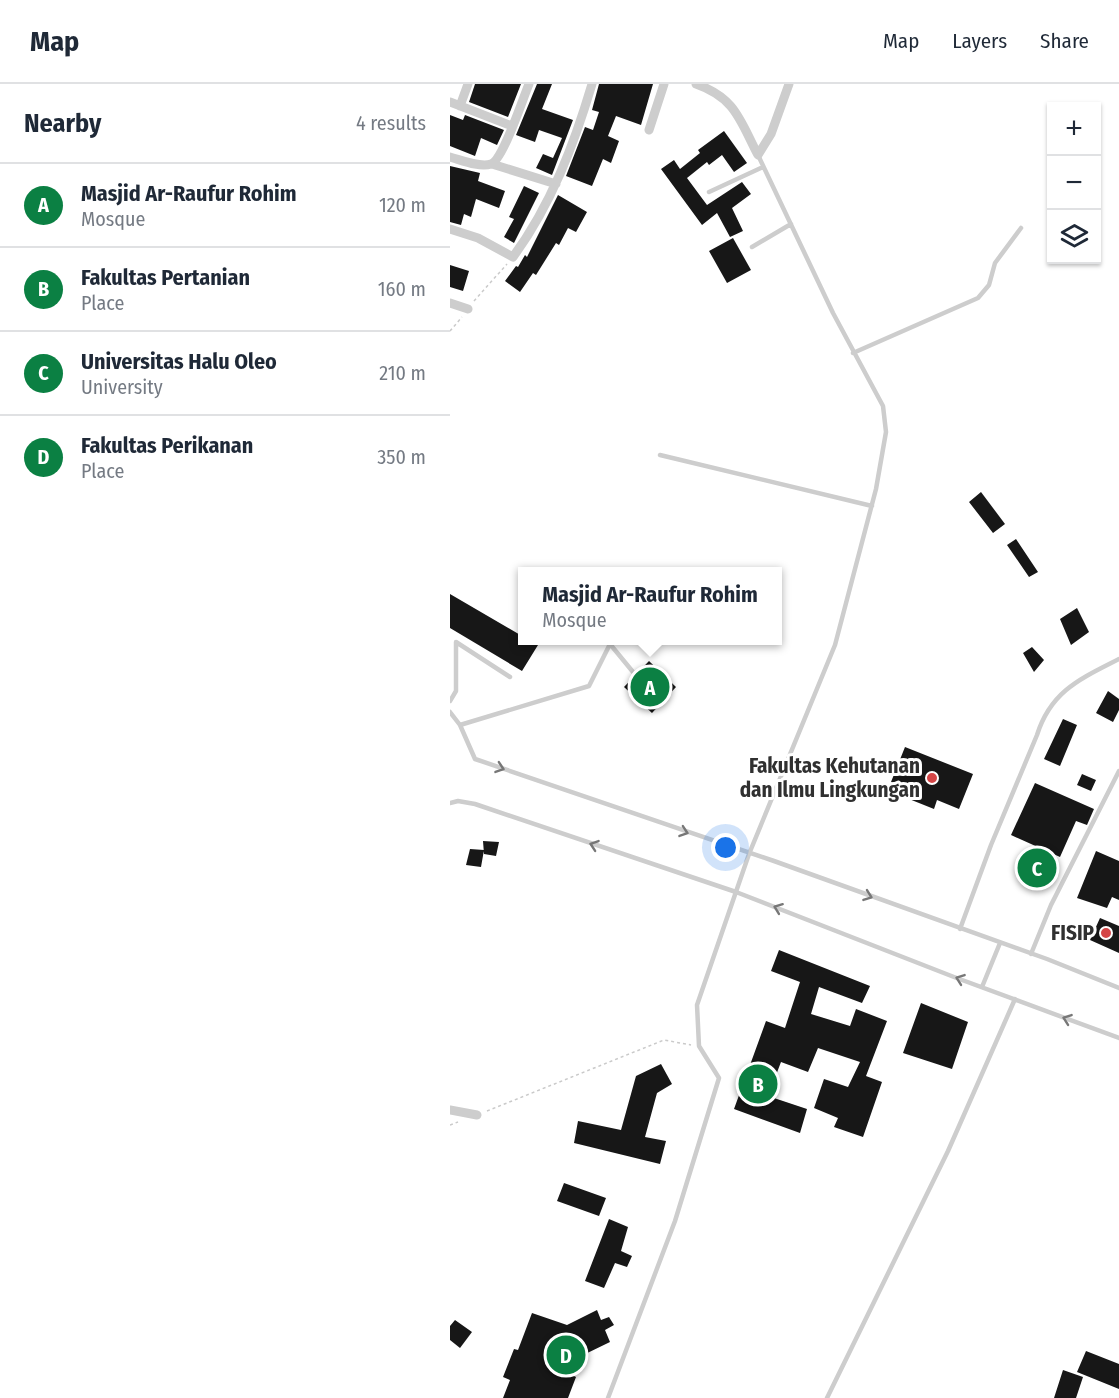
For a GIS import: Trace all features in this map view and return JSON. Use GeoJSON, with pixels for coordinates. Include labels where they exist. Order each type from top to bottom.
{"type":"FeatureCollection","features":[{"type":"Feature","properties":{"kind":"street"},"geometry":{"type":"LineString","coordinates":[[460,106],[468,84]]}},
{"type":"Feature","properties":{"kind":"street"},"geometry":{"type":"LineString","coordinates":[[492,164],[505,146],[529,84]]}},
{"type":"Feature","properties":{"kind":"street"},"geometry":{"type":"LineString","coordinates":[[450,229],[478,238],[513,257],[556,184],[575,140],[592,84]]}},
{"type":"Feature","properties":{"kind":"street"},"geometry":{"type":"LineString","coordinates":[[649,130],[664,84]]}},
{"type":"Feature","properties":{"kind":"street"},"geometry":{"type":"LineString","coordinates":[[696,84],[720,94],[729,103],[758,155],[771,134],[789,84]]}},
{"type":"Feature","properties":{"kind":"street"},"geometry":{"type":"LineString","coordinates":[[450,102],[512,126]]}},
{"type":"Feature","properties":{"kind":"street"},"geometry":{"type":"LineString","coordinates":[[450,157],[479,164],[492,164],[556,184]]}},
{"type":"Feature","properties":{"kind":"street"},"geometry":{"type":"LineString","coordinates":[[450,303],[468,309]]}},
{"type":"Feature","properties":{"kind":"street"},"geometry":{"type":"LineString","coordinates":[[450,1110],[477,1115]]}},
{"type":"Feature","properties":{"kind":"lane"},"geometry":{"type":"LineString","coordinates":[[608,1398],[675,1221],[719,1077],[699,1046],[697,1005],[749,854],[835,645],[872,506],[886,432],[883,406],[790,224],[758,155]]}},
{"type":"Feature","properties":{"kind":"lane"},"geometry":{"type":"LineString","coordinates":[[709,192],[763,167]]}},
{"type":"Feature","properties":{"kind":"lane"},"geometry":{"type":"LineString","coordinates":[[752,247],[790,224]]}},
{"type":"Feature","properties":{"kind":"lane"},"geometry":{"type":"LineString","coordinates":[[854,352],[978,298],[989,285],[995,263],[1021,228]]}},
{"type":"Feature","properties":{"kind":"lane"},"geometry":{"type":"LineString","coordinates":[[660,455],[872,506]]}},
{"type":"Feature","properties":{"kind":"lane"},"geometry":{"type":"LineString","coordinates":[[450,638],[510,677]]}},
{"type":"Feature","properties":{"kind":"lane"},"geometry":{"type":"LineString","coordinates":[[450,701],[456,691],[456,642]]}},
{"type":"Feature","properties":{"kind":"lane"},"geometry":{"type":"LineString","coordinates":[[460,725],[589,686],[610,645]]}},
{"type":"Feature","properties":{"kind":"lane"},"geometry":{"type":"LineString","coordinates":[[611,645],[633,672]]}},
{"type":"Feature","properties":{"kind":"lane"},"geometry":{"type":"LineString","coordinates":[[960,929],[1043,717],[1054,701],[1076,681],[1119,659]]}},
{"type":"Feature","properties":{"kind":"lane"},"geometry":{"type":"LineString","coordinates":[[450,712],[460,725],[475,759],[1031,954],[1119,988]]}},
{"type":"Feature","properties":{"kind":"lane"},"geometry":{"type":"LineString","coordinates":[[1031,954],[1050,905],[1119,771]]}},
{"type":"Feature","properties":{"kind":"lane"},"geometry":{"type":"LineString","coordinates":[[450,803],[458,801],[476,804],[736,892],[1119,1038]]}},
{"type":"Feature","properties":{"kind":"lane"},"geometry":{"type":"LineString","coordinates":[[982,987],[1000,943]]}},
{"type":"Feature","properties":{"kind":"lane"},"geometry":{"type":"LineString","coordinates":[[827,1398],[948,1151],[1015,999]]}},
{"type":"Feature","properties":{"kind":"path"},"geometry":{"type":"LineString","coordinates":[[450,331],[513,257]]}},
{"type":"Feature","properties":{"kind":"path"},"geometry":{"type":"LineString","coordinates":[[477,1115],[664,1040],[699,1046]]}},
{"type":"Feature","properties":{"kind":"path"},"geometry":{"type":"LineString","coordinates":[[450,1125],[459,1122]]}},
{"type":"Feature","properties":{"kind":"building"},"geometry":{"type":"Polygon","coordinates":[[[475,84],[521,84],[508,117],[469,102],[475,84]]]}},
{"type":"Feature","properties":{"kind":"building"},"geometry":{"type":"Polygon","coordinates":[[[537,84],[552,84],[542,109],[573,120],[552,175],[536,168],[543,154],[553,158],[562,138],[539,130],[535,142],[516,135],[537,84]]]}},
{"type":"Feature","properties":{"kind":"building"},"geometry":{"type":"Polygon","coordinates":[[[599,84],[653,84],[641,125],[616,116],[608,136],[619,141],[611,163],[603,159],[592,186],[566,176],[585,127],[593,130],[599,112],[592,110],[599,84]]]}},
{"type":"Feature","properties":{"kind":"building"},"geometry":{"type":"Polygon","coordinates":[[[450,115],[463,120],[465,115],[504,130],[497,145],[481,138],[475,156],[450,146],[450,115]]]}},
{"type":"Feature","properties":{"kind":"building"},"geometry":{"type":"Polygon","coordinates":[[[724,131],[747,163],[734,172],[722,155],[709,165],[707,162],[687,178],[707,205],[742,182],[751,194],[732,208],[743,231],[730,237],[717,213],[702,225],[661,169],[674,160],[680,169],[700,153],[698,150],[724,131]]]}},
{"type":"Feature","properties":{"kind":"building"},"geometry":{"type":"Polygon","coordinates":[[[450,166],[480,173],[478,181],[505,191],[499,208],[476,199],[471,217],[464,214],[461,225],[450,222],[450,166]]]}},
{"type":"Feature","properties":{"kind":"building"},"geometry":{"type":"Polygon","coordinates":[[[524,186],[539,193],[514,243],[504,237],[514,219],[509,217],[524,186]]]}},
{"type":"Feature","properties":{"kind":"building"},"geometry":{"type":"Polygon","coordinates":[[[558,195],[587,212],[576,232],[568,228],[559,245],[556,243],[536,275],[533,273],[520,292],[505,281],[525,255],[527,257],[558,195]]]}},
{"type":"Feature","properties":{"kind":"building"},"geometry":{"type":"Polygon","coordinates":[[[733,238],[751,270],[727,283],[709,251],[733,238]]]}},
{"type":"Feature","properties":{"kind":"building"},"geometry":{"type":"Polygon","coordinates":[[[450,265],[469,271],[463,291],[450,287],[450,265]]]}},
{"type":"Feature","properties":{"kind":"building"},"geometry":{"type":"Polygon","coordinates":[[[981,492],[1005,524],[993,533],[969,502],[981,492]]]}},
{"type":"Feature","properties":{"kind":"building"},"geometry":{"type":"Polygon","coordinates":[[[1016,539],[1038,572],[1029,577],[1007,545],[1016,539]]]}},
{"type":"Feature","properties":{"kind":"building"},"geometry":{"type":"Polygon","coordinates":[[[450,594],[518,634],[518,645],[538,645],[522,671],[450,628],[450,594]]]}},
{"type":"Feature","properties":{"kind":"building"},"geometry":{"type":"Polygon","coordinates":[[[1077,608],[1089,632],[1071,645],[1060,619],[1077,608]]]}},
{"type":"Feature","properties":{"kind":"building"},"geometry":{"type":"Polygon","coordinates":[[[1032,647],[1044,660],[1034,672],[1023,653],[1032,647]]]}},
{"type":"Feature","properties":{"kind":"building"},"geometry":{"type":"Polygon","coordinates":[[[649,661],[676,687],[652,713],[624,687],[649,661]]]}},
{"type":"Feature","properties":{"kind":"building"},"geometry":{"type":"Polygon","coordinates":[[[1108,691],[1119,699],[1119,710],[1113,722],[1096,713],[1108,691]]]}},
{"type":"Feature","properties":{"kind":"building"},"geometry":{"type":"Polygon","coordinates":[[[1063,719],[1077,725],[1060,766],[1044,759],[1063,719]]]}},
{"type":"Feature","properties":{"kind":"building","name":"Fakultas Kehutanan dan Ilmu Lingkungan"},"geometry":{"type":"Polygon","coordinates":[[[905,747],[973,774],[959,809],[937,800],[934,809],[909,799],[913,791],[891,782],[905,747]]]}},
{"type":"Feature","properties":{"kind":"building"},"geometry":{"type":"Polygon","coordinates":[[[1082,774],[1096,780],[1091,791],[1077,785],[1082,774]]]}},
{"type":"Feature","properties":{"kind":"building"},"geometry":{"type":"Polygon","coordinates":[[[1035,783],[1094,809],[1087,825],[1076,821],[1060,857],[1011,835],[1035,783]]]}},
{"type":"Feature","properties":{"kind":"building"},"geometry":{"type":"Polygon","coordinates":[[[483,841],[499,842],[496,856],[484,854],[483,841]]]}},
{"type":"Feature","properties":{"kind":"building"},"geometry":{"type":"Polygon","coordinates":[[[470,849],[484,850],[481,867],[466,865],[470,849]]]}},
{"type":"Feature","properties":{"kind":"building"},"geometry":{"type":"Polygon","coordinates":[[[1096,851],[1119,861],[1119,900],[1112,897],[1107,908],[1077,898],[1096,851]]]}},
{"type":"Feature","properties":{"kind":"building","name":"FISIP"},"geometry":{"type":"Polygon","coordinates":[[[1100,918],[1119,926],[1119,953],[1090,940],[1100,918]]]}},
{"type":"Feature","properties":{"kind":"building"},"geometry":{"type":"Polygon","coordinates":[[[779,950],[870,986],[862,1003],[819,987],[811,1014],[850,1026],[856,1009],[887,1021],[866,1076],[882,1082],[863,1137],[834,1127],[838,1118],[814,1108],[824,1079],[848,1087],[860,1062],[818,1048],[808,1072],[781,1062],[768,1096],[807,1109],[800,1133],[734,1109],[766,1021],[785,1028],[800,982],[771,971],[779,950]]]}},
{"type":"Feature","properties":{"kind":"building"},"geometry":{"type":"Polygon","coordinates":[[[921,1003],[968,1022],[952,1069],[903,1053],[921,1003]]]}},
{"type":"Feature","properties":{"kind":"building"},"geometry":{"type":"Polygon","coordinates":[[[661,1064],[672,1084],[657,1093],[645,1137],[666,1141],[660,1164],[574,1143],[578,1121],[621,1130],[636,1076],[661,1064]]]}},
{"type":"Feature","properties":{"kind":"building"},"geometry":{"type":"Polygon","coordinates":[[[564,1183],[606,1198],[599,1216],[557,1201],[564,1183]]]}},
{"type":"Feature","properties":{"kind":"building"},"geometry":{"type":"Polygon","coordinates":[[[609,1219],[628,1227],[621,1251],[632,1256],[627,1267],[615,1263],[604,1288],[585,1281],[609,1219]]]}},
{"type":"Feature","properties":{"kind":"building"},"geometry":{"type":"Polygon","coordinates":[[[597,1310],[601,1320],[609,1317],[614,1325],[605,1330],[610,1342],[575,1359],[568,1373],[576,1377],[568,1398],[503,1398],[510,1380],[503,1377],[514,1349],[518,1350],[532,1313],[567,1325],[597,1310]]]}},
{"type":"Feature","properties":{"kind":"building"},"geometry":{"type":"Polygon","coordinates":[[[455,1320],[472,1332],[460,1348],[450,1340],[450,1326],[455,1320]]]}},
{"type":"Feature","properties":{"kind":"building"},"geometry":{"type":"Polygon","coordinates":[[[1086,1351],[1119,1364],[1119,1389],[1077,1372],[1086,1351]]]}},
{"type":"Feature","properties":{"kind":"building"},"geometry":{"type":"Polygon","coordinates":[[[1063,1370],[1083,1377],[1076,1398],[1054,1398],[1063,1370]]]}},
{"type":"Feature","properties":{"kind":"place","name":"Masjid Ar-Raufur Rohim"},"geometry":{"type":"Point","coordinates":[650,687]}},
{"type":"Feature","properties":{"kind":"place","name":"Fakultas Kehutanan dan Ilmu Lingkungan"},"geometry":{"type":"Point","coordinates":[932,778]}},
{"type":"Feature","properties":{"kind":"place","name":"Universitas Halu Oleo"},"geometry":{"type":"Point","coordinates":[1037,868]}},
{"type":"Feature","properties":{"kind":"place","name":"FISIP"},"geometry":{"type":"Point","coordinates":[1106,933]}},
{"type":"Feature","properties":{"kind":"place","name":"Fakultas Pertanian"},"geometry":{"type":"Point","coordinates":[758,1084]}},
{"type":"Feature","properties":{"kind":"place","name":"Fakultas Perikanan"},"geometry":{"type":"Point","coordinates":[566,1355]}}]}
